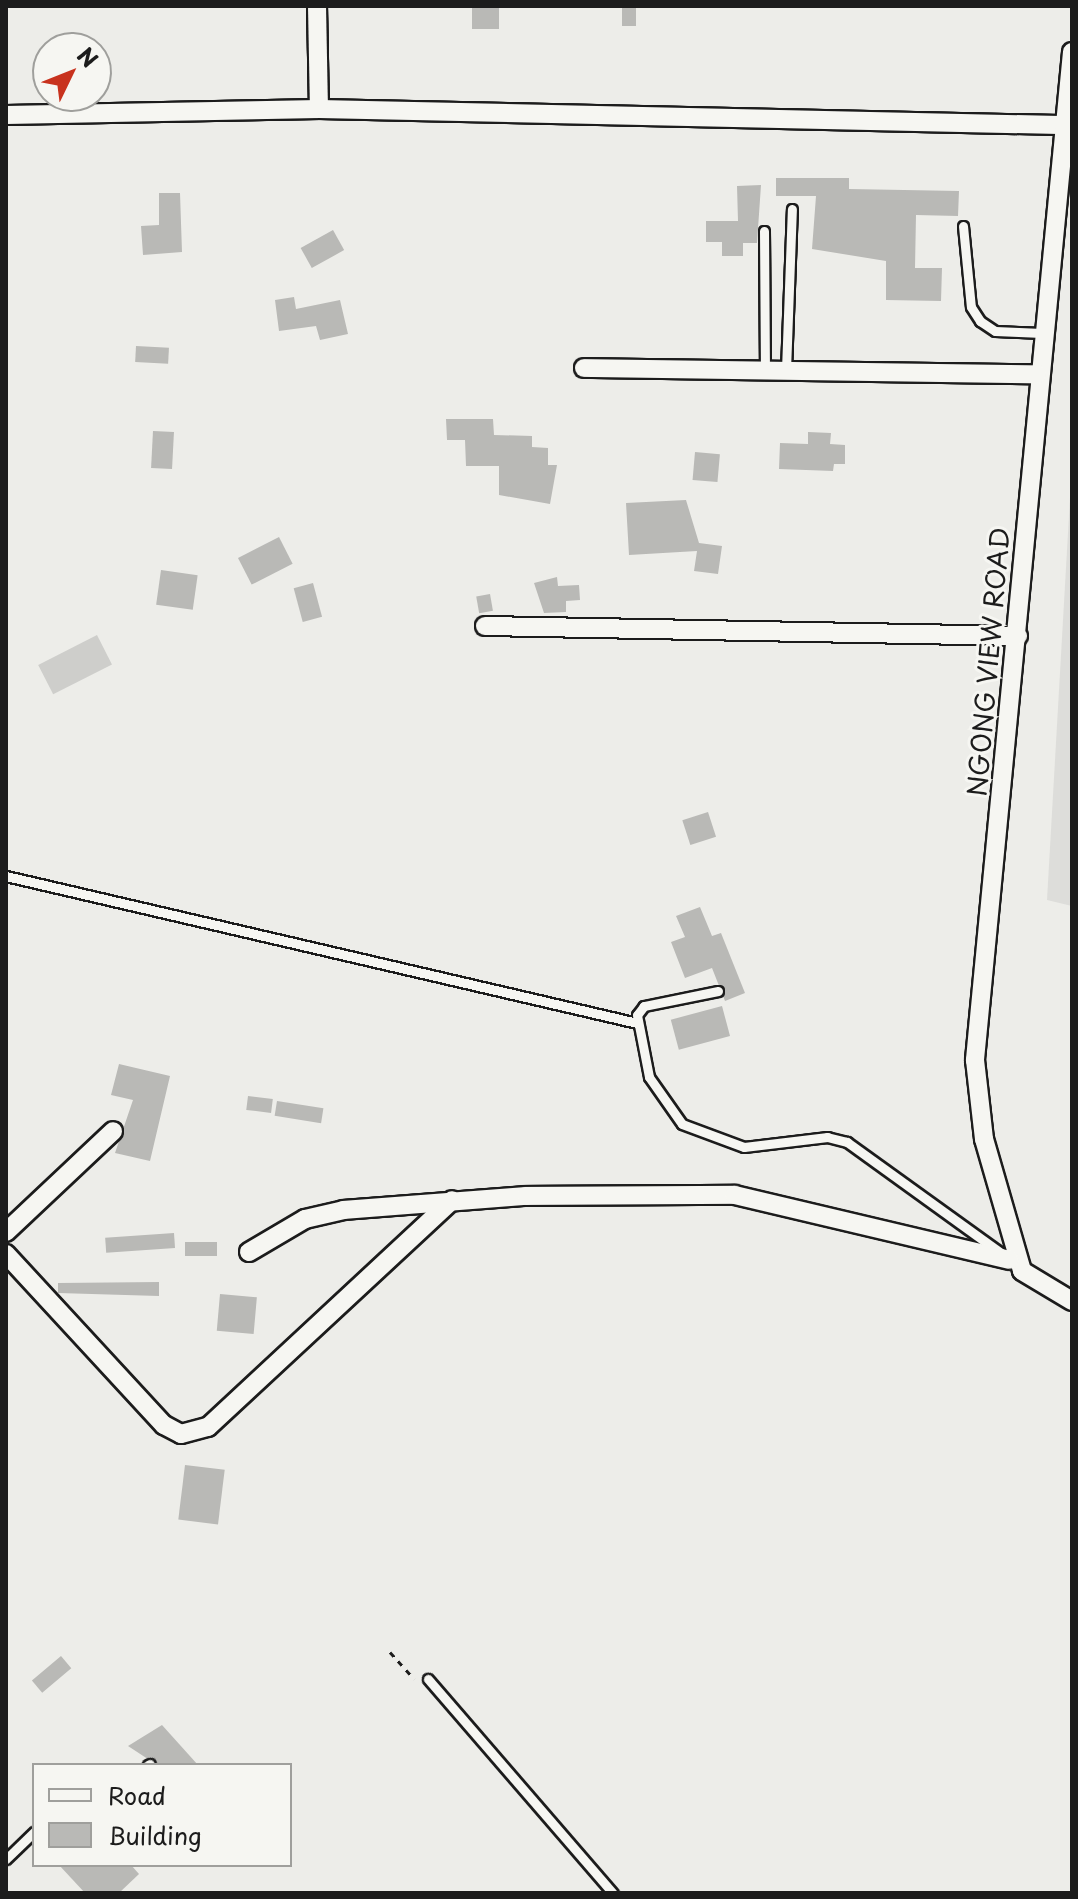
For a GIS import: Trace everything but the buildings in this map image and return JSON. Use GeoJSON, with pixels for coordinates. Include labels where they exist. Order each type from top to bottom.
{"type":"FeatureCollection","features":[{"type":"Feature","properties":{"kind":"street"},"geometry":{"type":"LineString","coordinates":[[317,6],[319,109]]}},
{"type":"Feature","properties":{"kind":"street","name":"NGONG VIEW ROAD"},"geometry":{"type":"LineString","coordinates":[[1016,1265],[984,1139],[975,1060],[1018,636],[1037,374],[1066,180],[1060,125],[1072,52]]}},
{"type":"Feature","properties":{"kind":"street"},"geometry":{"type":"LineString","coordinates":[[6,115],[319,109],[1060,125]]}},
{"type":"Feature","properties":{"kind":"street"},"geometry":{"type":"LineString","coordinates":[[584,368],[1037,374]]}},
{"type":"Feature","properties":{"kind":"street"},"geometry":{"type":"LineString","coordinates":[[485,626],[1018,636]]}},
{"type":"Feature","properties":{"kind":"street"},"geometry":{"type":"LineString","coordinates":[[6,1232],[113,1131]]}},
{"type":"Feature","properties":{"kind":"street"},"geometry":{"type":"LineString","coordinates":[[249,1252],[305,1219],[452,1200],[735,1195],[1016,1265],[1072,1301]]}},
{"type":"Feature","properties":{"kind":"street"},"geometry":{"type":"LineString","coordinates":[[6,1254],[164,1425],[181,1434],[208,1427],[452,1200]]}},
{"type":"Feature","properties":{"kind":"lane"},"geometry":{"type":"LineString","coordinates":[[786,370],[792,209]]}},
{"type":"Feature","properties":{"kind":"lane"},"geometry":{"type":"LineString","coordinates":[[963,226],[971,307],[980,321],[995,331],[1042,333]]}},
{"type":"Feature","properties":{"kind":"lane"},"geometry":{"type":"LineString","coordinates":[[764,231],[765,370]]}},
{"type":"Feature","properties":{"kind":"lane"},"geometry":{"type":"LineString","coordinates":[[6,876],[637,1023]]}},
{"type":"Feature","properties":{"kind":"lane"},"geometry":{"type":"LineString","coordinates":[[718,991],[644,1006],[637,1023],[649,1077],[695,1134],[744,1147],[827,1137],[847,1142],[1016,1265]]}},
{"type":"Feature","properties":{"kind":"lane"},"geometry":{"type":"LineString","coordinates":[[428,1679],[613,1893]]}},
{"type":"Feature","properties":{"kind":"lane"},"geometry":{"type":"LineString","coordinates":[[6,1859],[32,1834]]}},
{"type":"Feature","properties":{"kind":"shaded area"},"geometry":{"type":"Polygon","coordinates":[[[1072,463],[1072,906],[1047,900],[1072,463]]]}},
{"type":"Feature","properties":{"kind":"shaded area"},"geometry":{"type":"Polygon","coordinates":[[[97,635],[112,664],[53,694],[38,665],[97,635]]]}}]}
